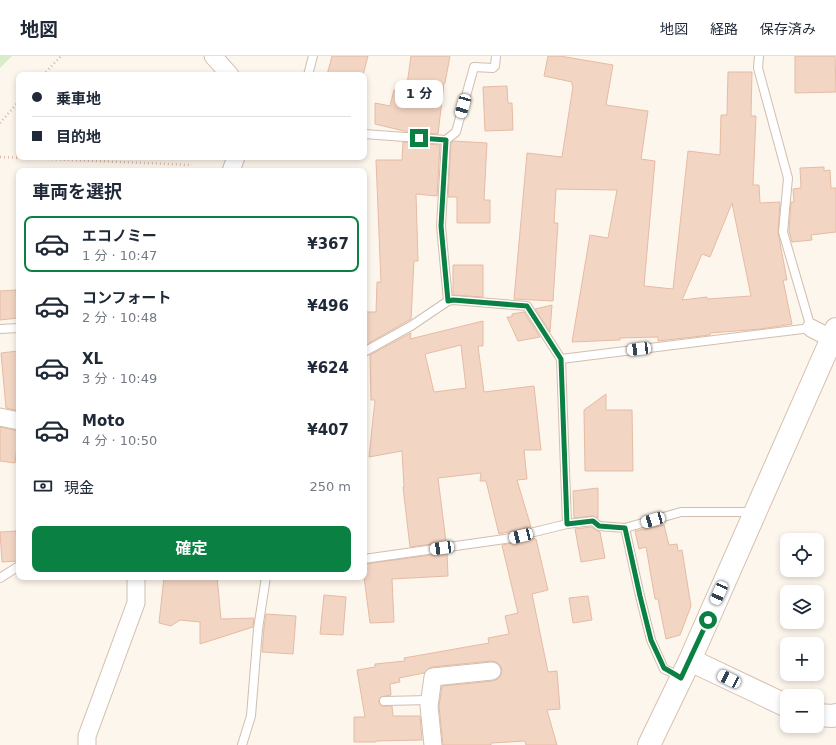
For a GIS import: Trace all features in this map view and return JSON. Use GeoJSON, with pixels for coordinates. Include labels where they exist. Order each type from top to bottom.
{"type":"FeatureCollection","features":[{"type":"Feature","properties":{"kind":"street"},"geometry":{"type":"LineString","coordinates":[[213,56],[227,72]]}},
{"type":"Feature","properties":{"kind":"street"},"geometry":{"type":"LineString","coordinates":[[649,745],[681,670],[755,512],[834,334],[811,328]]}},
{"type":"Feature","properties":{"kind":"street"},"geometry":{"type":"LineString","coordinates":[[0,417],[16,420]]}},
{"type":"Feature","properties":{"kind":"street"},"geometry":{"type":"LineString","coordinates":[[86,745],[87,736],[136,603],[136,580]]}},
{"type":"Feature","properties":{"kind":"street"},"geometry":{"type":"LineString","coordinates":[[681,670],[780,704]]}},
{"type":"Feature","properties":{"kind":"street"},"geometry":{"type":"LineString","coordinates":[[433,745],[429,706],[433,677],[492,671]]}},
{"type":"Feature","properties":{"kind":"street"},"geometry":{"type":"LineString","coordinates":[[824,715],[836,715]]}},
{"type":"Feature","properties":{"kind":"lane"},"geometry":{"type":"LineString","coordinates":[[309,72],[313,56]]}},
{"type":"Feature","properties":{"kind":"lane"},"geometry":{"type":"LineString","coordinates":[[367,134],[446,140],[456,132],[474,67],[493,68],[495,66],[496,56]]}},
{"type":"Feature","properties":{"kind":"lane"},"geometry":{"type":"LineString","coordinates":[[561,359],[811,328],[783,232],[788,178],[758,68],[759,56]]}},
{"type":"Feature","properties":{"kind":"lane"},"geometry":{"type":"LineString","coordinates":[[446,140],[441,226],[448,301]]}},
{"type":"Feature","properties":{"kind":"lane"},"geometry":{"type":"LineString","coordinates":[[367,350],[411,326],[448,301],[453,300],[527,306],[561,359],[567,524]]}},
{"type":"Feature","properties":{"kind":"lane"},"geometry":{"type":"LineString","coordinates":[[0,329],[16,328]]}},
{"type":"Feature","properties":{"kind":"lane"},"geometry":{"type":"LineString","coordinates":[[367,559],[505,540],[567,524],[593,521],[599,526],[625,528],[681,512],[755,512]]}},
{"type":"Feature","properties":{"kind":"lane"},"geometry":{"type":"LineString","coordinates":[[625,528],[651,640],[664,668],[681,670]]}},
{"type":"Feature","properties":{"kind":"lane"},"geometry":{"type":"LineString","coordinates":[[0,578],[16,568]]}},
{"type":"Feature","properties":{"kind":"lane"},"geometry":{"type":"LineString","coordinates":[[242,745],[251,716],[258,629],[266,580]]}},
{"type":"Feature","properties":{"kind":"lane"},"geometry":{"type":"LineString","coordinates":[[384,701],[430,700]]}},
{"type":"Feature","properties":{"kind":"path"},"geometry":{"type":"LineString","coordinates":[[46,72],[61,56]]}},
{"type":"Feature","properties":{"kind":"path"},"geometry":{"type":"LineString","coordinates":[[0,123],[16,104]]}},
{"type":"Feature","properties":{"kind":"path"},"geometry":{"type":"LineString","coordinates":[[0,157],[16,158]]}},
{"type":"Feature","properties":{"kind":"path"},"geometry":{"type":"LineString","coordinates":[[72,160],[192,165]]}},
{"type":"Feature","properties":{"kind":"green space"},"geometry":{"type":"Polygon","coordinates":[[[0,56],[12,56],[0,68],[0,56]]]}},
{"type":"Feature","properties":{"kind":"building"},"geometry":{"type":"Polygon","coordinates":[[[332,56],[368,56],[364,72],[328,72],[332,56]]]}},
{"type":"Feature","properties":{"kind":"building"},"geometry":{"type":"Polygon","coordinates":[[[411,56],[450,56],[444,83],[438,134],[404,131],[375,124],[375,103],[390,106],[394,90],[406,92],[411,56]]]}},
{"type":"Feature","properties":{"kind":"building"},"geometry":{"type":"Polygon","coordinates":[[[548,56],[560,56],[613,65],[606,105],[648,111],[641,159],[655,161],[644,286],[673,289],[688,151],[720,155],[721,115],[727,115],[728,72],[752,72],[751,116],[756,116],[753,185],[759,185],[760,203],[780,202],[778,232],[787,280],[783,280],[792,324],[761,329],[710,333],[710,335],[658,341],[658,337],[620,338],[620,340],[572,342],[590,235],[608,238],[617,190],[556,189],[554,223],[558,223],[553,301],[514,299],[527,153],[562,157],[573,86],[572,82],[544,76],[548,56]],[[732,203],[710,257],[702,254],[682,300],[707,297],[707,299],[751,296],[732,203]]]}},
{"type":"Feature","properties":{"kind":"building"},"geometry":{"type":"Polygon","coordinates":[[[795,56],[835,56],[836,92],[795,93],[795,56]]]}},
{"type":"Feature","properties":{"kind":"building"},"geometry":{"type":"Polygon","coordinates":[[[507,86],[508,103],[512,103],[513,130],[485,131],[483,87],[507,86]]]}},
{"type":"Feature","properties":{"kind":"building"},"geometry":{"type":"Polygon","coordinates":[[[453,141],[487,143],[484,200],[490,200],[490,223],[457,223],[457,197],[448,197],[451,143],[453,141]]]}},
{"type":"Feature","properties":{"kind":"building"},"geometry":{"type":"Polygon","coordinates":[[[403,142],[440,145],[437,196],[416,194],[418,261],[414,261],[411,319],[367,343],[367,312],[376,312],[377,282],[381,282],[376,160],[402,160],[403,142]]]}},
{"type":"Feature","properties":{"kind":"building"},"geometry":{"type":"Polygon","coordinates":[[[824,167],[824,171],[830,170],[831,188],[836,188],[836,232],[811,235],[812,240],[792,242],[789,231],[791,202],[794,202],[793,189],[801,188],[800,168],[824,167]]]}},
{"type":"Feature","properties":{"kind":"building"},"geometry":{"type":"Polygon","coordinates":[[[453,265],[483,265],[483,297],[453,295],[453,265]]]}},
{"type":"Feature","properties":{"kind":"building"},"geometry":{"type":"Polygon","coordinates":[[[16,290],[16,318],[0,320],[0,291],[16,290]]]}},
{"type":"Feature","properties":{"kind":"building"},"geometry":{"type":"Polygon","coordinates":[[[552,305],[550,332],[535,309],[552,305]]]}},
{"type":"Feature","properties":{"kind":"building"},"geometry":{"type":"Polygon","coordinates":[[[524,312],[540,337],[518,341],[507,317],[512,317],[512,314],[524,312]]]}},
{"type":"Feature","properties":{"kind":"building"},"geometry":{"type":"Polygon","coordinates":[[[483,321],[483,346],[478,346],[484,392],[534,386],[541,450],[524,450],[527,479],[517,480],[531,527],[499,534],[486,481],[480,481],[481,473],[438,478],[446,542],[410,547],[403,487],[402,451],[369,457],[375,400],[371,400],[370,355],[411,333],[410,339],[483,321]],[[461,345],[425,354],[434,392],[466,388],[461,345]]]}},
{"type":"Feature","properties":{"kind":"building"},"geometry":{"type":"Polygon","coordinates":[[[16,351],[16,410],[6,408],[1,353],[16,351]]]}},
{"type":"Feature","properties":{"kind":"building"},"geometry":{"type":"Polygon","coordinates":[[[606,394],[606,410],[632,410],[633,471],[585,471],[584,410],[606,394]]]}},
{"type":"Feature","properties":{"kind":"building"},"geometry":{"type":"Polygon","coordinates":[[[0,427],[16,430],[15,463],[0,461],[0,427]]]}},
{"type":"Feature","properties":{"kind":"building"},"geometry":{"type":"Polygon","coordinates":[[[598,488],[598,518],[593,516],[574,518],[573,491],[598,488]]]}},
{"type":"Feature","properties":{"kind":"building"},"geometry":{"type":"Polygon","coordinates":[[[664,525],[669,545],[677,544],[678,551],[682,550],[691,606],[680,635],[666,639],[658,599],[655,599],[646,547],[639,549],[635,531],[664,525]]]}},
{"type":"Feature","properties":{"kind":"building"},"geometry":{"type":"Polygon","coordinates":[[[591,527],[600,532],[605,558],[581,562],[575,529],[591,527]]]}},
{"type":"Feature","properties":{"kind":"building"},"geometry":{"type":"Polygon","coordinates":[[[16,531],[16,561],[2,562],[0,532],[16,531]]]}},
{"type":"Feature","properties":{"kind":"building"},"geometry":{"type":"Polygon","coordinates":[[[534,538],[536,539],[548,590],[532,594],[548,672],[557,671],[560,709],[547,710],[557,745],[526,745],[525,741],[491,743],[491,745],[443,745],[439,706],[442,686],[493,681],[498,679],[502,670],[500,665],[491,661],[432,667],[424,673],[399,678],[400,682],[390,684],[391,695],[381,697],[379,703],[381,706],[392,706],[393,716],[420,716],[422,740],[354,742],[354,717],[365,717],[357,670],[375,667],[375,664],[405,661],[404,658],[489,643],[488,638],[509,634],[505,616],[518,613],[502,545],[534,538]]]}},
{"type":"Feature","properties":{"kind":"building"},"geometry":{"type":"Polygon","coordinates":[[[447,553],[448,576],[392,579],[394,622],[370,623],[364,580],[367,580],[367,564],[447,553]]]}},
{"type":"Feature","properties":{"kind":"building"},"geometry":{"type":"Polygon","coordinates":[[[164,580],[217,580],[221,619],[254,618],[253,627],[200,644],[200,622],[180,620],[171,626],[159,623],[164,580]]]}},
{"type":"Feature","properties":{"kind":"building"},"geometry":{"type":"Polygon","coordinates":[[[324,595],[346,597],[343,635],[320,634],[324,595]]]}},
{"type":"Feature","properties":{"kind":"building"},"geometry":{"type":"Polygon","coordinates":[[[588,596],[592,620],[573,623],[569,598],[588,596]]]}},
{"type":"Feature","properties":{"kind":"building"},"geometry":{"type":"Polygon","coordinates":[[[266,614],[296,616],[293,654],[262,652],[266,614]]]}},
{"type":"Feature","properties":{"kind":"route"},"geometry":{"type":"LineString","coordinates":[[419,138],[446,140],[441,226],[448,301],[453,300],[527,306],[561,359],[567,524],[593,521],[599,526],[625,528],[651,640],[664,668],[681,678],[708,620]]}}]}
